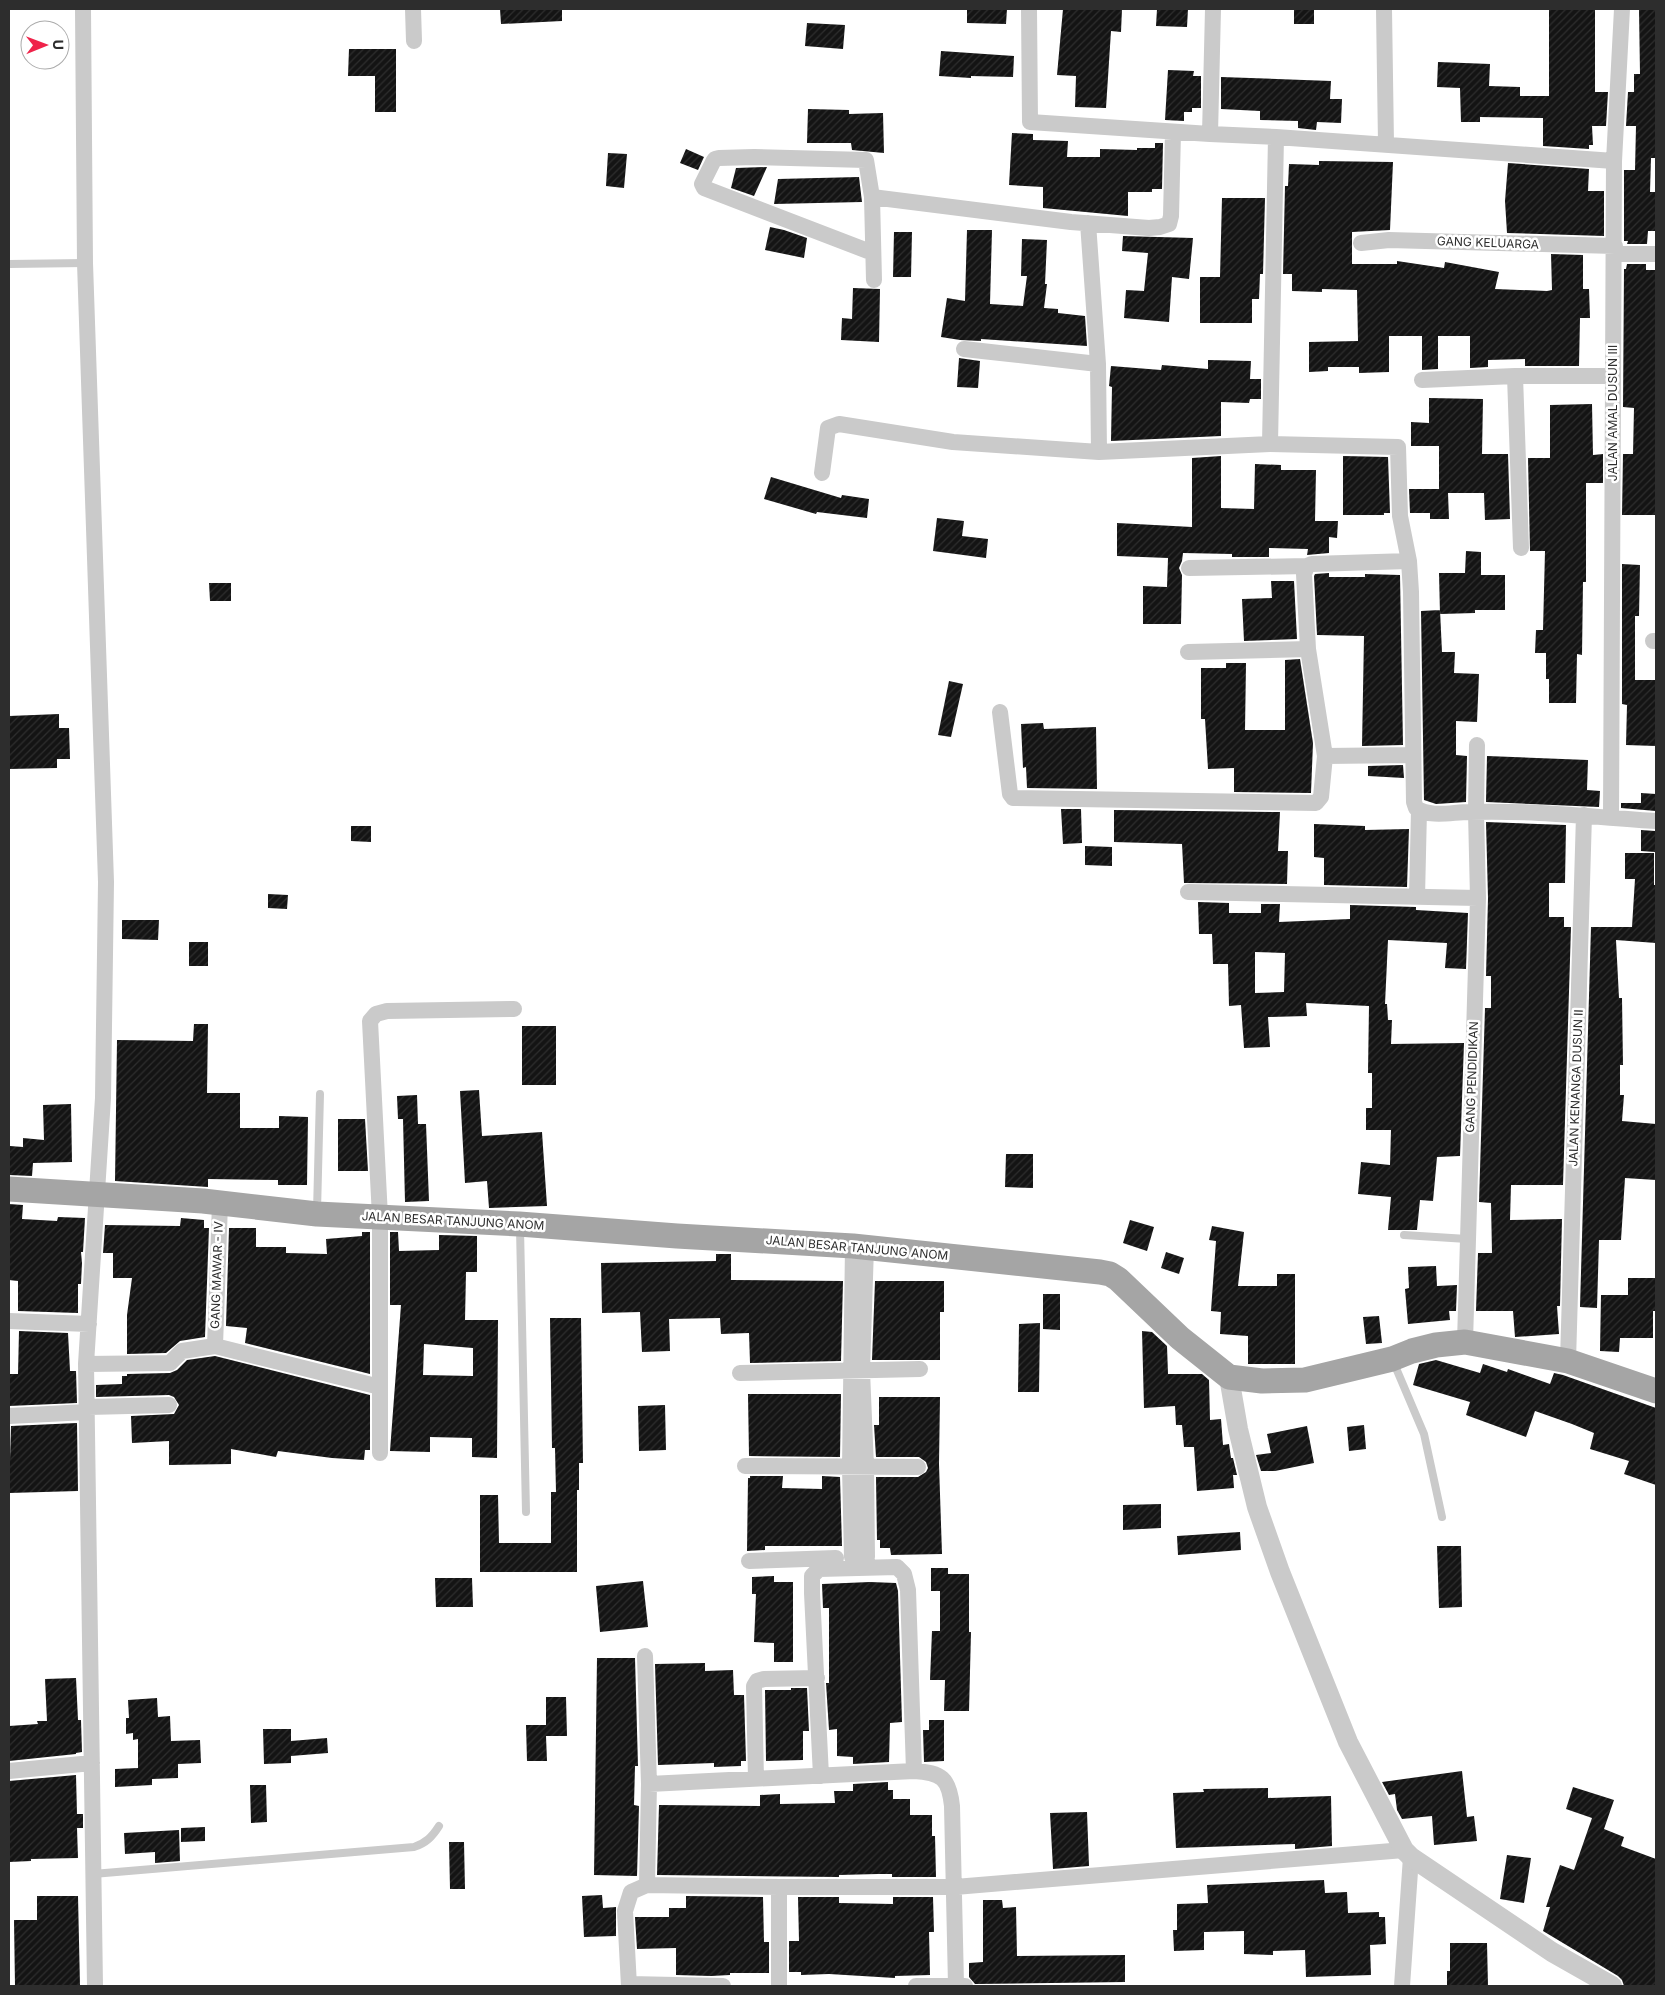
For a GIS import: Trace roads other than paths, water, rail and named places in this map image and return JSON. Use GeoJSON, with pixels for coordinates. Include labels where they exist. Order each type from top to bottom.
{"type":"FeatureCollection","features":[{"type":"Feature","properties":{"kind":"main road","name":"JALAN BESAR TANJUNG ANOM"},"geometry":{"type":"LineString","coordinates":[[9,1189],[220,1203],[317,1214],[519,1224],[677,1236],[859,1246],[1110,1274],[1180,1338],[1229,1377]]}},
{"type":"Feature","properties":{"kind":"main road"},"geometry":{"type":"LineString","coordinates":[[1229,1377],[1262,1381],[1305,1380],[1392,1359],[1436,1345],[1464,1342],[1568,1362],[1656,1391]]}},
{"type":"Feature","properties":{"kind":"street"},"geometry":{"type":"LineString","coordinates":[[83,9],[85,263],[106,882],[103,1098],[86,1364],[95,1986]]}},
{"type":"Feature","properties":{"kind":"street"},"geometry":{"type":"LineString","coordinates":[[413,9],[414,41]]}},
{"type":"Feature","properties":{"kind":"street"},"geometry":{"type":"LineString","coordinates":[[1029,9],[1030,122],[1386,144],[1614,161]]}},
{"type":"Feature","properties":{"kind":"street"},"geometry":{"type":"LineString","coordinates":[[1210,134],[1213,9]]}},
{"type":"Feature","properties":{"kind":"street"},"geometry":{"type":"LineString","coordinates":[[1384,9],[1386,144]]}},
{"type":"Feature","properties":{"kind":"street","name":"JALAN AMAL DUSUN III"},"geometry":{"type":"LineString","coordinates":[[1611,818],[1614,161],[1622,9]]}},
{"type":"Feature","properties":{"kind":"street"},"geometry":{"type":"LineString","coordinates":[[872,197],[1088,223],[1149,228],[1160,227],[1169,224],[1171,216],[1173,132]]}},
{"type":"Feature","properties":{"kind":"street"},"geometry":{"type":"LineString","coordinates":[[1270,444],[1276,137]]}},
{"type":"Feature","properties":{"kind":"street"},"geometry":{"type":"LineString","coordinates":[[873,253],[704,188],[702,184],[712,162],[719,158],[866,160],[872,197],[874,280]]}},
{"type":"Feature","properties":{"kind":"street"},"geometry":{"type":"LineString","coordinates":[[1088,223],[1098,364],[1099,452]]}},
{"type":"Feature","properties":{"kind":"street","name":"GANG KELUARGA"},"geometry":{"type":"LineString","coordinates":[[1362,242],[1389,240],[1614,250],[1656,254]]}},
{"type":"Feature","properties":{"kind":"street"},"geometry":{"type":"LineString","coordinates":[[964,349],[1098,364]]}},
{"type":"Feature","properties":{"kind":"street"},"geometry":{"type":"LineString","coordinates":[[1422,380],[1515,376],[1612,376]]}},
{"type":"Feature","properties":{"kind":"street"},"geometry":{"type":"LineString","coordinates":[[1515,376],[1521,548]]}},
{"type":"Feature","properties":{"kind":"street"},"geometry":{"type":"LineString","coordinates":[[822,473],[828,428],[839,424],[954,442],[1099,452],[1270,444],[1398,447],[1400,516],[1409,561],[1414,802],[1416,808],[1429,813],[1476,812],[1584,815],[1656,821]]}},
{"type":"Feature","properties":{"kind":"street"},"geometry":{"type":"LineString","coordinates":[[1189,568],[1307,566],[1312,564],[1409,561]]}},
{"type":"Feature","properties":{"kind":"street"},"geometry":{"type":"LineString","coordinates":[[1000,712],[1010,794],[1013,798],[1316,803],[1321,797],[1325,756],[1308,649],[1304,574],[1307,566]]}},
{"type":"Feature","properties":{"kind":"street"},"geometry":{"type":"LineString","coordinates":[[1188,652],[1308,649]]}},
{"type":"Feature","properties":{"kind":"street","name":"GANG PENDIDIKAN"},"geometry":{"type":"LineString","coordinates":[[1464,1342],[1478,898],[1477,745]]}},
{"type":"Feature","properties":{"kind":"street"},"geometry":{"type":"LineString","coordinates":[[1325,756],[1413,756]]}},
{"type":"Feature","properties":{"kind":"street"},"geometry":{"type":"LineString","coordinates":[[1418,898],[1419,810]]}},
{"type":"Feature","properties":{"kind":"street","name":"JALAN KENANGA DUSUN II"},"geometry":{"type":"LineString","coordinates":[[1568,1362],[1584,815]]}},
{"type":"Feature","properties":{"kind":"street"},"geometry":{"type":"LineString","coordinates":[[1188,892],[1478,898]]}},
{"type":"Feature","properties":{"kind":"street"},"geometry":{"type":"LineString","coordinates":[[380,1453],[380,1216],[370,1022],[376,1014],[387,1011],[514,1009]]}},
{"type":"Feature","properties":{"kind":"street","name":"GANG MAWAR - IV"},"geometry":{"type":"LineString","coordinates":[[215,1346],[220,1203]]}},
{"type":"Feature","properties":{"kind":"street"},"geometry":{"type":"LineString","coordinates":[[859,1246],[857,1371],[859,1557]]}},
{"type":"Feature","properties":{"kind":"street"},"geometry":{"type":"LineString","coordinates":[[9,1321],[89,1324]]}},
{"type":"Feature","properties":{"kind":"street"},"geometry":{"type":"LineString","coordinates":[[86,1364],[170,1364],[182,1352],[215,1346],[380,1387]]}},
{"type":"Feature","properties":{"kind":"street"},"geometry":{"type":"LineString","coordinates":[[740,1373],[920,1369]]}},
{"type":"Feature","properties":{"kind":"street"},"geometry":{"type":"LineString","coordinates":[[1229,1377],[1238,1429],[1257,1507],[1280,1572],[1348,1742],[1408,1853],[1552,1952],[1612,1986]]}},
{"type":"Feature","properties":{"kind":"street"},"geometry":{"type":"LineString","coordinates":[[9,1416],[169,1405]]}},
{"type":"Feature","properties":{"kind":"street"},"geometry":{"type":"LineString","coordinates":[[745,1466],[918,1467]]}},
{"type":"Feature","properties":{"kind":"street"},"geometry":{"type":"LineString","coordinates":[[749,1561],[898,1556]]}},
{"type":"Feature","properties":{"kind":"street"},"geometry":{"type":"LineString","coordinates":[[821,1776],[812,1576],[819,1569],[897,1567],[904,1574],[908,1590],[914,1771]]}},
{"type":"Feature","properties":{"kind":"street"},"geometry":{"type":"LineString","coordinates":[[645,1656],[649,1784],[647,1885]]}},
{"type":"Feature","properties":{"kind":"street"},"geometry":{"type":"LineString","coordinates":[[756,1778],[754,1686],[757,1681],[764,1679],[817,1678]]}},
{"type":"Feature","properties":{"kind":"street"},"geometry":{"type":"LineString","coordinates":[[9,1770],[92,1763]]}},
{"type":"Feature","properties":{"kind":"street"},"geometry":{"type":"LineString","coordinates":[[649,1784],[914,1771],[927,1772],[945,1781],[950,1789],[960,1986],[916,1986]]}},
{"type":"Feature","properties":{"kind":"street"},"geometry":{"type":"LineString","coordinates":[[724,1986],[629,1985],[625,1911],[631,1892],[647,1885],[954,1887],[1408,1853]]}},
{"type":"Feature","properties":{"kind":"street"},"geometry":{"type":"LineString","coordinates":[[1402,1986],[1408,1853]]}},
{"type":"Feature","properties":{"kind":"street"},"geometry":{"type":"LineString","coordinates":[[779,1986],[780,1887]]}},
{"type":"Feature","properties":{"kind":"lane"},"geometry":{"type":"LineString","coordinates":[[9,264],[85,263]]}},
{"type":"Feature","properties":{"kind":"lane"},"geometry":{"type":"LineString","coordinates":[[317,1214],[320,1094]]}},
{"type":"Feature","properties":{"kind":"lane"},"geometry":{"type":"LineString","coordinates":[[519,1224],[526,1512]]}},
{"type":"Feature","properties":{"kind":"lane"},"geometry":{"type":"LineString","coordinates":[[1404,1235],[1467,1239]]}},
{"type":"Feature","properties":{"kind":"lane"},"geometry":{"type":"LineString","coordinates":[[1392,1359],[1424,1434],[1442,1517]]}},
{"type":"Feature","properties":{"kind":"lane"},"geometry":{"type":"LineString","coordinates":[[93,1874],[414,1847],[423,1844],[434,1835],[439,1826]]}}]}
